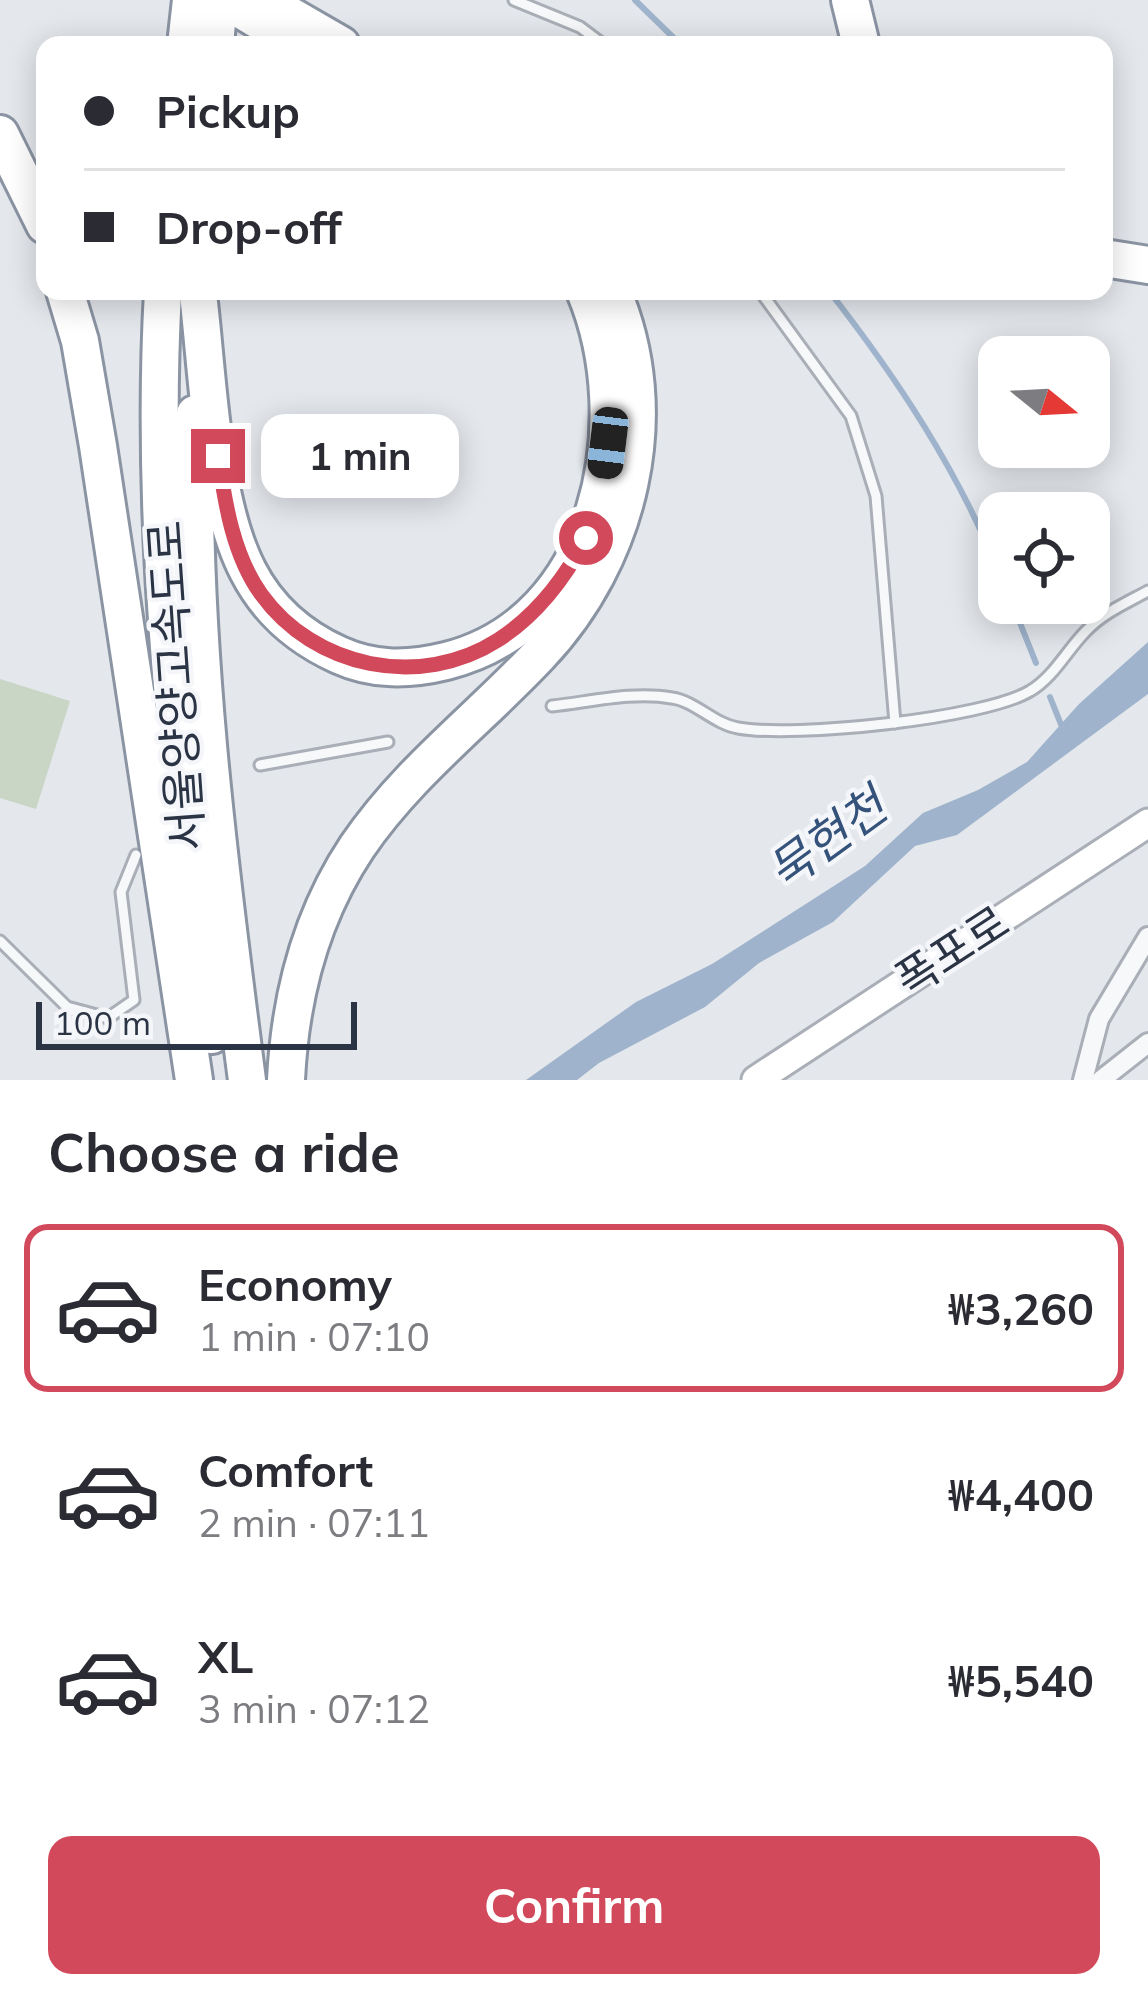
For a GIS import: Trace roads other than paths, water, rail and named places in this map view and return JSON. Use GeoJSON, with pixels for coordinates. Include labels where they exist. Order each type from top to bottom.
{"type":"FeatureCollection","features":[{"type":"Feature","properties":{"kind":"highway"},"geometry":{"type":"LineString","coordinates":[[187,36],[191,0]]}},
{"type":"Feature","properties":{"kind":"highway"},"geometry":{"type":"LineString","coordinates":[[216,36],[222,0],[298,36]]}},
{"type":"Feature","properties":{"kind":"highway"},"geometry":{"type":"LineString","coordinates":[[263,0],[299,36]]}},
{"type":"Feature","properties":{"kind":"highway"},"geometry":{"type":"LineString","coordinates":[[850,0],[859,36]]}},
{"type":"Feature","properties":{"kind":"highway"},"geometry":{"type":"LineString","coordinates":[[875,0],[884,36]]}},
{"type":"Feature","properties":{"kind":"highway"},"geometry":{"type":"LineString","coordinates":[[0,134],[36,206]]}},
{"type":"Feature","properties":{"kind":"highway"},"geometry":{"type":"LineString","coordinates":[[1113,259],[1148,265]]}},
{"type":"Feature","properties":{"kind":"highway"},"geometry":{"type":"LineString","coordinates":[[1113,284],[1148,290]]}},
{"type":"Feature","properties":{"kind":"highway"},"geometry":{"type":"LineString","coordinates":[[68,300],[80,341],[98,446],[194,1080]]}},
{"type":"Feature","properties":{"kind":"highway","name":"서울양양고속도로"},"geometry":{"type":"LineString","coordinates":[[183,300],[159,357],[163,582],[186,826],[218,1080]]}},
{"type":"Feature","properties":{"kind":"highway","name":"서울양양고속도로"},"geometry":{"type":"LineString","coordinates":[[186,300],[196,587],[216,840],[247,1080]]}},
{"type":"Feature","properties":{"kind":"highway"},"geometry":{"type":"LineString","coordinates":[[188,300],[225,499],[245,566],[259,591],[290,626],[320,647],[382,668],[422,667],[496,642],[532,613],[575,558],[595,516],[608,443],[600,338],[588,300]]}},
{"type":"Feature","properties":{"kind":"highway"},"geometry":{"type":"LineString","coordinates":[[286,1080],[299,984],[312,933],[357,847],[406,784],[563,627],[610,547],[627,499],[637,417],[628,330],[616,300]]}},
{"type":"Feature","properties":{"kind":"main road","name":"폭포로"},"geometry":{"type":"LineString","coordinates":[[756,1080],[1148,823]]}},
{"type":"Feature","properties":{"kind":"street"},"geometry":{"type":"LineString","coordinates":[[1083,1080],[1099,1019],[1148,937]]}},
{"type":"Feature","properties":{"kind":"street"},"geometry":{"type":"LineString","coordinates":[[1101,1080],[1148,1042]]}},
{"type":"Feature","properties":{"kind":"lane"},"geometry":{"type":"LineString","coordinates":[[514,0],[592,36]]}},
{"type":"Feature","properties":{"kind":"lane"},"geometry":{"type":"LineString","coordinates":[[767,300],[851,416],[876,496],[895,723]]}},
{"type":"Feature","properties":{"kind":"lane"},"geometry":{"type":"LineString","coordinates":[[552,706],[634,697],[676,698],[739,728],[895,723],[1001,703],[1032,691],[1096,620],[1148,591]]}},
{"type":"Feature","properties":{"kind":"lane"},"geometry":{"type":"LineString","coordinates":[[260,765],[388,742]]}},
{"type":"Feature","properties":{"kind":"lane"},"geometry":{"type":"LineString","coordinates":[[0,940],[67,1007],[108,1018],[134,1000],[121,892],[136,855]]}},
{"type":"Feature","properties":{"kind":"water"},"geometry":{"type":"Polygon","coordinates":[[[1148,642],[1148,694],[957,835],[915,846],[833,922],[759,963],[705,1007],[599,1063],[577,1080],[526,1080],[636,1002],[712,964],[865,866],[923,813],[1027,762],[1079,704],[1148,642]]]}},
{"type":"Feature","properties":{"kind":"waterway"},"geometry":{"type":"LineString","coordinates":[[635,0],[672,36]]}},
{"type":"Feature","properties":{"kind":"waterway"},"geometry":{"type":"LineString","coordinates":[[836,300],[924,426],[978,526]]}},
{"type":"Feature","properties":{"kind":"waterway"},"geometry":{"type":"LineString","coordinates":[[1020,624],[1036,663]]}},
{"type":"Feature","properties":{"kind":"waterway"},"geometry":{"type":"LineString","coordinates":[[1050,697],[1062,727]]}},
{"type":"Feature","properties":{"kind":"water label","name":"묵현천"},"geometry":{"type":"Point","coordinates":[827,839]}}]}
